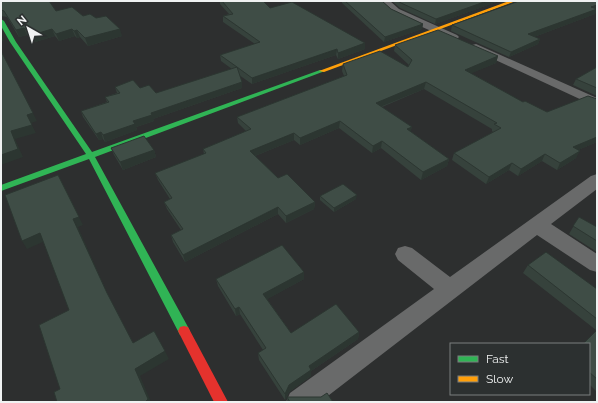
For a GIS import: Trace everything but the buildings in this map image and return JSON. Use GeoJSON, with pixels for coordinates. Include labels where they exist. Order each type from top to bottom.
{"type":"FeatureCollection","features":[{"type":"Feature","properties":{"kind":"street"},"geometry":{"type":"LineString","coordinates":[[384,1],[396,12],[597,103]]}},
{"type":"Feature","properties":{"kind":"street"},"geometry":{"type":"LineString","coordinates":[[1,188],[514,1]]}},
{"type":"Feature","properties":{"kind":"street"},"geometry":{"type":"LineString","coordinates":[[1,21],[13,42],[91,156],[221,402]]}},
{"type":"Feature","properties":{"kind":"street"},"geometry":{"type":"LineString","coordinates":[[299,402],[597,180]]}},
{"type":"Feature","properties":{"kind":"street"},"geometry":{"type":"LineString","coordinates":[[537,225],[597,264]]}},
{"type":"Feature","properties":{"kind":"street"},"geometry":{"type":"LineString","coordinates":[[406,254],[450,290]]}},
{"type":"Feature","properties":{"kind":"traffic: fast"},"geometry":{"type":"LineString","coordinates":[[1,21],[13,42],[91,156],[184,331]]}},
{"type":"Feature","properties":{"kind":"traffic: fast"},"geometry":{"type":"LineString","coordinates":[[1,188],[322,71]]}},
{"type":"Feature","properties":{"kind":"traffic: slow"},"geometry":{"type":"LineString","coordinates":[[322,71],[514,1]]}},
{"type":"Feature","properties":{"kind":"traffic: jam"},"geometry":{"type":"LineString","coordinates":[[184,331],[221,402]]}}]}
